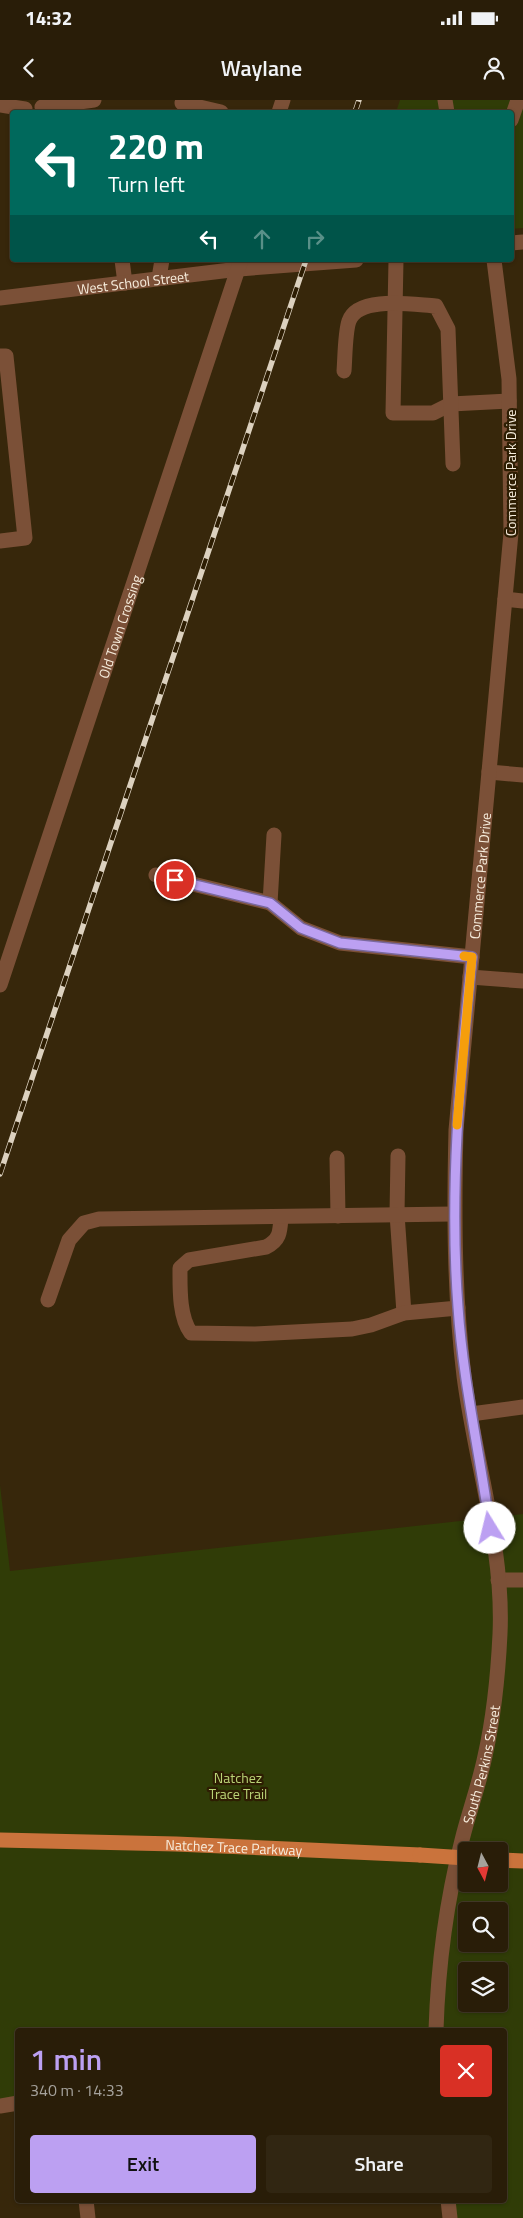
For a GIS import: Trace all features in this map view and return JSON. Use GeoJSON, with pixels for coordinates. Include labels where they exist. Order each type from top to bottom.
{"type":"FeatureCollection","features":[{"type":"Feature","properties":{"kind":"main road","name":"Natchez Trace Parkway"},"geometry":{"type":"LineString","coordinates":[[0,1840],[176,1844],[458,1857]]}},
{"type":"Feature","properties":{"kind":"main road"},"geometry":{"type":"LineString","coordinates":[[508,1860],[523,1861]]}},
{"type":"Feature","properties":{"kind":"street"},"geometry":{"type":"LineString","coordinates":[[42,107],[94,100]]}},
{"type":"Feature","properties":{"kind":"street"},"geometry":{"type":"LineString","coordinates":[[0,105],[25,109]]}},
{"type":"Feature","properties":{"kind":"street"},"geometry":{"type":"LineString","coordinates":[[182,105],[210,110]]}},
{"type":"Feature","properties":{"kind":"street"},"geometry":{"type":"LineString","coordinates":[[122,262],[125,283]]}},
{"type":"Feature","properties":{"kind":"street"},"geometry":{"type":"LineString","coordinates":[[159,278],[162,262]]}},
{"type":"Feature","properties":{"kind":"street","name":"West School Street"},"geometry":{"type":"LineString","coordinates":[[0,298],[125,283],[240,265],[310,262]]}},
{"type":"Feature","properties":{"kind":"street"},"geometry":{"type":"LineString","coordinates":[[396,262],[393,413],[433,413],[451,404],[509,401]]}},
{"type":"Feature","properties":{"kind":"street","name":"Commerce Park Drive"},"geometry":{"type":"LineString","coordinates":[[494,262],[509,379],[510,533],[456,1130],[454,1214],[458,1308],[464,1378],[498,1580]]}},
{"type":"Feature","properties":{"kind":"street","name":"Old Town Crossing"},"geometry":{"type":"LineString","coordinates":[[0,984],[240,265]]}},
{"type":"Feature","properties":{"kind":"street"},"geometry":{"type":"LineString","coordinates":[[344,372],[349,320],[362,307],[396,303],[436,306],[448,329],[453,464]]}},
{"type":"Feature","properties":{"kind":"street"},"geometry":{"type":"LineString","coordinates":[[0,356],[6,356],[25,538],[0,541]]}},
{"type":"Feature","properties":{"kind":"street"},"geometry":{"type":"LineString","coordinates":[[505,599],[523,602]]}},
{"type":"Feature","properties":{"kind":"street"},"geometry":{"type":"LineString","coordinates":[[489,772],[523,775]]}},
{"type":"Feature","properties":{"kind":"street"},"geometry":{"type":"LineString","coordinates":[[270,903],[274,835]]}},
{"type":"Feature","properties":{"kind":"street"},"geometry":{"type":"LineString","coordinates":[[156,875],[270,903],[301,928],[340,943],[472,957]]}},
{"type":"Feature","properties":{"kind":"street"},"geometry":{"type":"LineString","coordinates":[[470,978],[523,981]]}},
{"type":"Feature","properties":{"kind":"street"},"geometry":{"type":"LineString","coordinates":[[398,1156],[397,1214],[404,1312]]}},
{"type":"Feature","properties":{"kind":"street"},"geometry":{"type":"LineString","coordinates":[[337,1158],[338,1216]]}},
{"type":"Feature","properties":{"kind":"street"},"geometry":{"type":"LineString","coordinates":[[48,1300],[69,1240],[84,1223],[100,1219],[454,1214]]}},
{"type":"Feature","properties":{"kind":"street"},"geometry":{"type":"LineString","coordinates":[[281,1217],[280,1233],[276,1241],[266,1247],[189,1260],[180,1268],[180,1289],[184,1317],[186,1326],[191,1333],[255,1334],[352,1329],[371,1325],[404,1312],[458,1308]]}},
{"type":"Feature","properties":{"kind":"street"},"geometry":{"type":"LineString","coordinates":[[471,1414],[523,1407]]}},
{"type":"Feature","properties":{"kind":"street"},"geometry":{"type":"LineString","coordinates":[[498,1580],[523,1580]]}},
{"type":"Feature","properties":{"kind":"street","name":"South Perkins Street"},"geometry":{"type":"LineString","coordinates":[[436,2028],[441,1952],[450,1898],[462,1840],[485,1756],[494,1703],[500,1632],[498,1580]]}},
{"type":"Feature","properties":{"kind":"street"},"geometry":{"type":"LineString","coordinates":[[0,2106],[15,2104]]}},
{"type":"Feature","properties":{"kind":"street"},"geometry":{"type":"LineString","coordinates":[[86,2203],[88,2218]]}},
{"type":"Feature","properties":{"kind":"street"},"geometry":{"type":"LineString","coordinates":[[448,2203],[450,2218]]}},
{"type":"Feature","properties":{"kind":"green space"},"geometry":{"type":"Polygon","coordinates":[[[400,100],[523,100],[523,228],[514,229],[514,110],[397,110],[400,100]]]}},
{"type":"Feature","properties":{"kind":"green space","name":"Natchez Trace Trail"},"geometry":{"type":"Polygon","coordinates":[[[0,1485],[10,1571],[523,1514],[523,2218],[445,2218],[443,2203],[507,2203],[507,2028],[15,2028],[15,2103],[0,2105],[0,1485]]]}},
{"type":"Feature","properties":{"kind":"railway"},"geometry":{"type":"LineString","coordinates":[[356,110],[359,100]]}},
{"type":"Feature","properties":{"kind":"railway"},"geometry":{"type":"LineString","coordinates":[[0,1174],[305,262]]}},
{"type":"Feature","properties":{"kind":"slow traffic"},"geometry":{"type":"LineString","coordinates":[[457,1125],[472,957],[464,956]]}},
{"type":"Feature","properties":{"kind":"route"},"geometry":{"type":"LineString","coordinates":[[175,880],[270,903],[301,928],[340,943],[472,957],[456,1130],[455,1270],[464,1378],[490,1528]]}}]}
